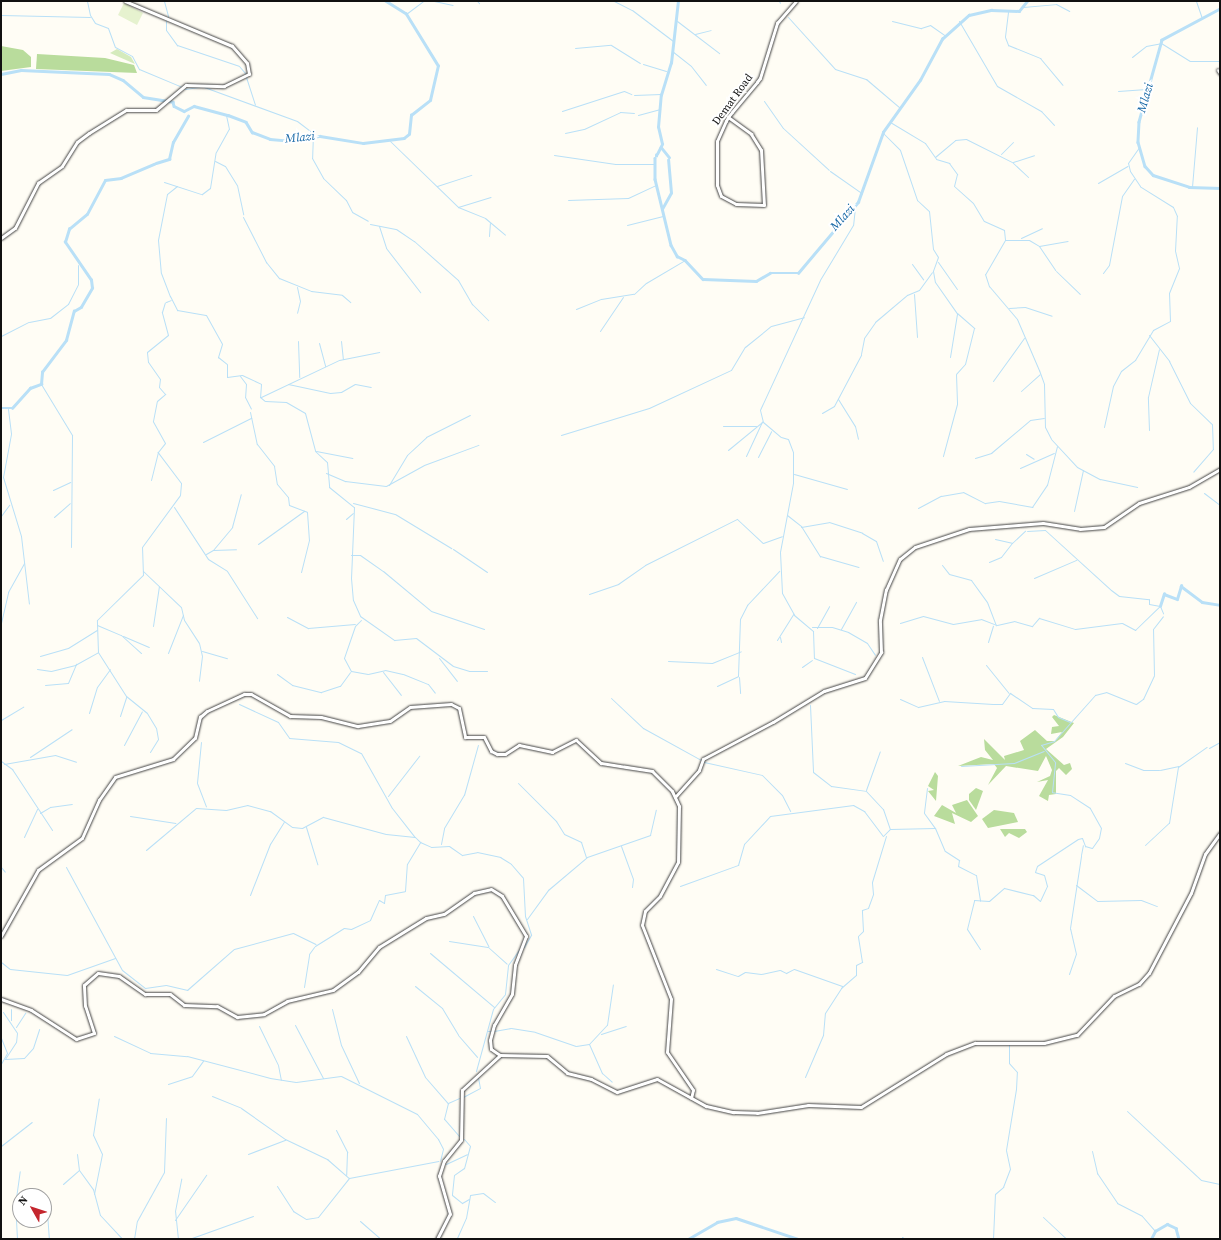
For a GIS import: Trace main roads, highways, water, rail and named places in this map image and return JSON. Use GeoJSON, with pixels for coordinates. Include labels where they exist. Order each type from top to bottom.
{"type":"FeatureCollection","features":[{"type":"Feature","properties":{"kind":"waterway"},"geometry":{"type":"LineString","coordinates":[[87,1],[90,15],[95,23],[108,28],[115,47],[132,56],[139,69],[182,87]]}},
{"type":"Feature","properties":{"kind":"waterway"},"geometry":{"type":"LineString","coordinates":[[164,1],[168,16]]}},
{"type":"Feature","properties":{"kind":"waterway","name":"Mlazi"},"geometry":{"type":"LineString","coordinates":[[1,74],[21,70],[109,74],[123,80],[143,97],[173,102],[174,106],[184,111],[194,106],[228,115],[246,122],[252,132],[270,139],[291,141],[320,136],[363,143],[404,138],[409,134],[411,115],[430,100],[438,66],[406,14],[385,1]]}},
{"type":"Feature","properties":{"kind":"waterway"},"geometry":{"type":"LineString","coordinates":[[406,14],[423,1]]}},
{"type":"Feature","properties":{"kind":"waterway"},"geometry":{"type":"LineString","coordinates":[[434,1],[453,5]]}},
{"type":"Feature","properties":{"kind":"waterway"},"geometry":{"type":"LineString","coordinates":[[614,1],[632,10],[673,41]]}},
{"type":"Feature","properties":{"kind":"waterway","name":"Mlazi"},"geometry":{"type":"LineString","coordinates":[[657,154],[662,144],[658,127],[661,95],[671,63],[678,1]]}},
{"type":"Feature","properties":{"kind":"waterway","name":"Mlazi"},"geometry":{"type":"LineString","coordinates":[[655,158],[655,179],[671,245],[677,256],[685,260],[703,279],[756,281],[770,273],[798,273],[858,202],[883,132],[920,80],[942,39],[969,15],[991,10],[1019,11],[1027,1]]}},
{"type":"Feature","properties":{"kind":"waterway"},"geometry":{"type":"LineString","coordinates":[[1196,1],[1202,18]]}},
{"type":"Feature","properties":{"kind":"waterway"},"geometry":{"type":"LineString","coordinates":[[1023,7],[1056,4],[1069,11]]}},
{"type":"Feature","properties":{"kind":"waterway","name":"Mlazi"},"geometry":{"type":"LineString","coordinates":[[1220,9],[1162,40],[1139,122],[1138,142],[1145,166],[1153,175],[1189,187],[1220,188]]}},
{"type":"Feature","properties":{"kind":"waterway"},"geometry":{"type":"LineString","coordinates":[[1008,12],[1005,37],[1008,45],[1040,58],[1063,85]]}},
{"type":"Feature","properties":{"kind":"waterway"},"geometry":{"type":"LineString","coordinates":[[1,15],[90,17]]}},
{"type":"Feature","properties":{"kind":"waterway"},"geometry":{"type":"LineString","coordinates":[[788,17],[835,69],[866,79],[900,108]]}},
{"type":"Feature","properties":{"kind":"waterway"},"geometry":{"type":"LineString","coordinates":[[166,20],[166,30],[177,45],[239,66],[246,74]]}},
{"type":"Feature","properties":{"kind":"waterway"},"geometry":{"type":"LineString","coordinates":[[677,21],[719,53]]}},
{"type":"Feature","properties":{"kind":"waterway"},"geometry":{"type":"LineString","coordinates":[[892,21],[921,28],[930,25],[946,36]]}},
{"type":"Feature","properties":{"kind":"waterway"},"geometry":{"type":"LineString","coordinates":[[959,21],[997,86],[1041,111],[1054,125]]}},
{"type":"Feature","properties":{"kind":"waterway"},"geometry":{"type":"LineString","coordinates":[[695,34],[711,30]]}},
{"type":"Feature","properties":{"kind":"waterway"},"geometry":{"type":"LineString","coordinates":[[1132,57],[1146,46],[1161,43],[1190,61],[1220,61]]}},
{"type":"Feature","properties":{"kind":"waterway"},"geometry":{"type":"LineString","coordinates":[[575,48],[611,45],[640,63]]}},
{"type":"Feature","properties":{"kind":"waterway"},"geometry":{"type":"LineString","coordinates":[[672,51],[691,66],[706,85]]}},
{"type":"Feature","properties":{"kind":"waterway"},"geometry":{"type":"LineString","coordinates":[[643,64],[666,71]]}},
{"type":"Feature","properties":{"kind":"waterway"},"geometry":{"type":"LineString","coordinates":[[246,77],[255,105]]}},
{"type":"Feature","properties":{"kind":"waterway"},"geometry":{"type":"LineString","coordinates":[[185,89],[199,87]]}},
{"type":"Feature","properties":{"kind":"waterway"},"geometry":{"type":"LineString","coordinates":[[204,87],[297,121],[313,133],[312,158],[323,178],[346,200],[352,212],[368,221]]}},
{"type":"Feature","properties":{"kind":"waterway"},"geometry":{"type":"LineString","coordinates":[[1118,91],[1150,89]]}},
{"type":"Feature","properties":{"kind":"waterway"},"geometry":{"type":"LineString","coordinates":[[562,111],[624,91],[631,94]]}},
{"type":"Feature","properties":{"kind":"waterway"},"geometry":{"type":"LineString","coordinates":[[634,95],[661,94]]}},
{"type":"Feature","properties":{"kind":"waterway"},"geometry":{"type":"LineString","coordinates":[[764,101],[783,128],[829,170]]}},
{"type":"Feature","properties":{"kind":"waterway"},"geometry":{"type":"LineString","coordinates":[[638,115],[660,109]]}},
{"type":"Feature","properties":{"kind":"waterway"},"geometry":{"type":"LineString","coordinates":[[565,133],[584,129],[620,112],[634,113]]}},
{"type":"Feature","properties":{"kind":"waterway"},"geometry":{"type":"LineString","coordinates":[[164,182],[202,194],[210,188],[216,152],[229,129],[226,115]]}},
{"type":"Feature","properties":{"kind":"waterway"},"geometry":{"type":"LineString","coordinates":[[156,163],[169,159],[173,142],[188,116]]}},
{"type":"Feature","properties":{"kind":"waterway"},"geometry":{"type":"LineString","coordinates":[[890,122],[925,143],[936,159],[949,163],[957,174],[954,186],[973,203],[984,221],[1004,230],[1005,240],[985,274],[989,286],[1017,319],[1039,370],[1044,384],[1045,427],[1051,439],[1077,467],[1100,479],[1137,487]]}},
{"type":"Feature","properties":{"kind":"waterway"},"geometry":{"type":"LineString","coordinates":[[1192,187],[1197,127]]}},
{"type":"Feature","properties":{"kind":"waterway"},"geometry":{"type":"LineString","coordinates":[[883,133],[900,150],[917,200],[929,211],[933,249],[938,257],[933,271],[935,282],[957,313],[974,328],[965,364],[956,374],[957,404],[943,456]]}},
{"type":"Feature","properties":{"kind":"waterway"},"geometry":{"type":"LineString","coordinates":[[935,157],[955,140],[966,139],[1012,162],[1028,177]]}},
{"type":"Feature","properties":{"kind":"waterway"},"geometry":{"type":"LineString","coordinates":[[390,141],[458,207],[485,218],[505,235]]}},
{"type":"Feature","properties":{"kind":"waterway"},"geometry":{"type":"LineString","coordinates":[[1001,154],[1013,142]]}},
{"type":"Feature","properties":{"kind":"waterway"},"geometry":{"type":"LineString","coordinates":[[661,147],[669,157]]}},
{"type":"Feature","properties":{"kind":"waterway"},"geometry":{"type":"LineString","coordinates":[[1104,427],[1113,386],[1121,371],[1135,360],[1153,330],[1170,321],[1169,293],[1179,268],[1175,251],[1177,216],[1173,207],[1140,186],[1130,171],[1128,163],[1139,147]]}},
{"type":"Feature","properties":{"kind":"waterway"},"geometry":{"type":"LineString","coordinates":[[554,155],[615,164],[655,164]]}},
{"type":"Feature","properties":{"kind":"waterway"},"geometry":{"type":"LineString","coordinates":[[1013,162],[1034,155]]}},
{"type":"Feature","properties":{"kind":"waterway"},"geometry":{"type":"LineString","coordinates":[[662,209],[671,193],[668,160]]}},
{"type":"Feature","properties":{"kind":"waterway"},"geometry":{"type":"LineString","coordinates":[[215,161],[225,166],[237,185],[243,214]]}},
{"type":"Feature","properties":{"kind":"waterway"},"geometry":{"type":"LineString","coordinates":[[1,408],[12,408],[30,388],[41,384],[42,372],[66,340],[74,311],[81,307],[92,288],[91,280],[65,242],[69,229],[87,214],[105,180],[121,178],[154,164]]}},
{"type":"Feature","properties":{"kind":"waterway"},"geometry":{"type":"LineString","coordinates":[[1098,183],[1128,166]]}},
{"type":"Feature","properties":{"kind":"waterway"},"geometry":{"type":"LineString","coordinates":[[830,171],[862,193]]}},
{"type":"Feature","properties":{"kind":"waterway"},"geometry":{"type":"LineString","coordinates":[[437,186],[471,175]]}},
{"type":"Feature","properties":{"kind":"waterway"},"geometry":{"type":"LineString","coordinates":[[1103,273],[1109,265],[1122,196],[1134,179]]}},
{"type":"Feature","properties":{"kind":"waterway"},"geometry":{"type":"LineString","coordinates":[[568,200],[628,198],[656,185]]}},
{"type":"Feature","properties":{"kind":"waterway"},"geometry":{"type":"LineString","coordinates":[[177,186],[167,194],[158,240],[161,273],[170,296],[177,310],[206,315],[222,344],[218,357],[227,364],[227,377],[242,375],[261,384],[260,397],[265,401],[286,402],[305,413],[315,451],[327,462],[329,487],[354,507],[351,578],[353,600],[360,616],[394,640],[416,638],[453,666],[469,671],[487,671]]}},
{"type":"Feature","properties":{"kind":"waterway"},"geometry":{"type":"LineString","coordinates":[[458,207],[490,197]]}},
{"type":"Feature","properties":{"kind":"waterway"},"geometry":{"type":"LineString","coordinates":[[855,207],[853,225],[820,280],[760,410],[763,422],[781,437],[788,439],[793,452],[793,483],[780,552],[782,593],[794,615],[813,631],[814,658],[855,674]]}},
{"type":"Feature","properties":{"kind":"waterway"},"geometry":{"type":"LineString","coordinates":[[627,225],[664,216]]}},
{"type":"Feature","properties":{"kind":"waterway"},"geometry":{"type":"LineString","coordinates":[[243,217],[266,262],[279,278],[311,291],[342,295],[350,302]]}},
{"type":"Feature","properties":{"kind":"waterway"},"geometry":{"type":"LineString","coordinates":[[489,236],[490,223]]}},
{"type":"Feature","properties":{"kind":"waterway"},"geometry":{"type":"LineString","coordinates":[[370,224],[396,229],[414,241],[458,280],[472,304],[488,320]]}},
{"type":"Feature","properties":{"kind":"waterway"},"geometry":{"type":"LineString","coordinates":[[379,226],[386,248],[420,292]]}},
{"type":"Feature","properties":{"kind":"waterway"},"geometry":{"type":"LineString","coordinates":[[1021,238],[1042,228]]}},
{"type":"Feature","properties":{"kind":"waterway"},"geometry":{"type":"LineString","coordinates":[[1005,240],[1029,240],[1039,246],[1055,270]]}},
{"type":"Feature","properties":{"kind":"waterway"},"geometry":{"type":"LineString","coordinates":[[1039,246],[1068,241]]}},
{"type":"Feature","properties":{"kind":"waterway"},"geometry":{"type":"LineString","coordinates":[[576,309],[601,299],[634,294],[646,283],[685,260]]}},
{"type":"Feature","properties":{"kind":"waterway"},"geometry":{"type":"LineString","coordinates":[[938,262],[957,289]]}},
{"type":"Feature","properties":{"kind":"waterway"},"geometry":{"type":"LineString","coordinates":[[912,264],[923,279]]}},
{"type":"Feature","properties":{"kind":"waterway"},"geometry":{"type":"LineString","coordinates":[[1,336],[29,322],[50,318],[68,304],[78,284],[78,265]]}},
{"type":"Feature","properties":{"kind":"waterway"},"geometry":{"type":"LineString","coordinates":[[1056,271],[1080,294]]}},
{"type":"Feature","properties":{"kind":"waterway"},"geometry":{"type":"LineString","coordinates":[[861,354],[864,338],[875,322],[907,295],[919,290],[932,272]]}},
{"type":"Feature","properties":{"kind":"waterway"},"geometry":{"type":"LineString","coordinates":[[297,287],[300,301],[297,313]]}},
{"type":"Feature","properties":{"kind":"waterway"},"geometry":{"type":"LineString","coordinates":[[914,294],[917,337]]}},
{"type":"Feature","properties":{"kind":"waterway"},"geometry":{"type":"LineString","coordinates":[[600,331],[623,297]]}},
{"type":"Feature","properties":{"kind":"waterway"},"geometry":{"type":"LineString","coordinates":[[166,302],[171,300]]}},
{"type":"Feature","properties":{"kind":"waterway"},"geometry":{"type":"LineString","coordinates":[[150,752],[158,739],[156,728],[147,713],[126,696],[98,652],[97,620],[143,575],[142,547],[180,495],[181,483],[158,452],[165,443],[153,421],[157,401],[165,394],[159,387],[160,379],[148,362],[147,352],[168,335],[162,312],[165,302]]}},
{"type":"Feature","properties":{"kind":"waterway"},"geometry":{"type":"LineString","coordinates":[[1009,308],[1025,307],[1052,316]]}},
{"type":"Feature","properties":{"kind":"waterway"},"geometry":{"type":"LineString","coordinates":[[950,357],[957,314]]}},
{"type":"Feature","properties":{"kind":"waterway"},"geometry":{"type":"LineString","coordinates":[[561,435],[649,408],[731,370],[745,347],[771,326],[804,317]]}},
{"type":"Feature","properties":{"kind":"waterway"},"geometry":{"type":"LineString","coordinates":[[1149,335],[1169,361],[1190,403],[1212,424],[1213,449],[1193,472]]}},
{"type":"Feature","properties":{"kind":"waterway"},"geometry":{"type":"LineString","coordinates":[[993,381],[1024,338]]}},
{"type":"Feature","properties":{"kind":"waterway"},"geometry":{"type":"LineString","coordinates":[[298,341],[299,377]]}},
{"type":"Feature","properties":{"kind":"waterway"},"geometry":{"type":"LineString","coordinates":[[341,341],[343,359]]}},
{"type":"Feature","properties":{"kind":"waterway"},"geometry":{"type":"LineString","coordinates":[[319,343],[325,366]]}},
{"type":"Feature","properties":{"kind":"waterway"},"geometry":{"type":"LineString","coordinates":[[1149,430],[1148,397],[1159,349]]}},
{"type":"Feature","properties":{"kind":"waterway"},"geometry":{"type":"LineString","coordinates":[[261,397],[339,360],[379,352]]}},
{"type":"Feature","properties":{"kind":"waterway"},"geometry":{"type":"LineString","coordinates":[[822,413],[834,406],[861,355]]}},
{"type":"Feature","properties":{"kind":"waterway"},"geometry":{"type":"LineString","coordinates":[[1021,391],[1040,374]]}},
{"type":"Feature","properties":{"kind":"waterway"},"geometry":{"type":"LineString","coordinates":[[240,376],[246,384],[245,397],[251,409]]}},
{"type":"Feature","properties":{"kind":"waterway"},"geometry":{"type":"LineString","coordinates":[[41,384],[72,435],[71,547]]}},
{"type":"Feature","properties":{"kind":"waterway"},"geometry":{"type":"LineString","coordinates":[[288,384],[330,393],[341,392],[355,384],[371,387]]}},
{"type":"Feature","properties":{"kind":"waterway"},"geometry":{"type":"LineString","coordinates":[[838,399],[855,426],[858,439]]}},
{"type":"Feature","properties":{"kind":"waterway"},"geometry":{"type":"LineString","coordinates":[[8,409],[11,434],[3,477],[21,536],[29,604]]}},
{"type":"Feature","properties":{"kind":"waterway"},"geometry":{"type":"LineString","coordinates":[[250,412],[257,444],[274,466],[277,484],[288,497],[289,505],[307,512],[309,540],[301,572]]}},
{"type":"Feature","properties":{"kind":"waterway"},"geometry":{"type":"LineString","coordinates":[[389,485],[407,455],[426,437],[470,415]]}},
{"type":"Feature","properties":{"kind":"waterway"},"geometry":{"type":"LineString","coordinates":[[203,442],[251,418]]}},
{"type":"Feature","properties":{"kind":"waterway"},"geometry":{"type":"LineString","coordinates":[[975,458],[991,453],[1030,420],[1044,418]]}},
{"type":"Feature","properties":{"kind":"waterway"},"geometry":{"type":"LineString","coordinates":[[728,450],[762,422]]}},
{"type":"Feature","properties":{"kind":"waterway"},"geometry":{"type":"LineString","coordinates":[[746,456],[762,422]]}},
{"type":"Feature","properties":{"kind":"waterway"},"geometry":{"type":"LineString","coordinates":[[723,426],[756,426]]}},
{"type":"Feature","properties":{"kind":"waterway"},"geometry":{"type":"LineString","coordinates":[[758,457],[771,431]]}},
{"type":"Feature","properties":{"kind":"waterway"},"geometry":{"type":"LineString","coordinates":[[326,473],[345,481],[386,486],[424,465],[478,445]]}},
{"type":"Feature","properties":{"kind":"waterway"},"geometry":{"type":"LineString","coordinates":[[918,508],[941,496],[963,492],[985,503],[999,501],[1032,507],[1047,485],[1057,446]]}},
{"type":"Feature","properties":{"kind":"waterway"},"geometry":{"type":"LineString","coordinates":[[316,451],[352,458]]}},
{"type":"Feature","properties":{"kind":"waterway"},"geometry":{"type":"LineString","coordinates":[[151,480],[158,452]]}},
{"type":"Feature","properties":{"kind":"waterway"},"geometry":{"type":"LineString","coordinates":[[1020,468],[1054,453]]}},
{"type":"Feature","properties":{"kind":"waterway"},"geometry":{"type":"LineString","coordinates":[[1026,454],[1034,459]]}},
{"type":"Feature","properties":{"kind":"waterway"},"geometry":{"type":"LineString","coordinates":[[1074,511],[1083,470]]}},
{"type":"Feature","properties":{"kind":"waterway"},"geometry":{"type":"LineString","coordinates":[[794,474],[847,489]]}},
{"type":"Feature","properties":{"kind":"waterway"},"geometry":{"type":"LineString","coordinates":[[53,490],[70,482]]}},
{"type":"Feature","properties":{"kind":"waterway"},"geometry":{"type":"LineString","coordinates":[[1204,493],[1220,505]]}},
{"type":"Feature","properties":{"kind":"waterway"},"geometry":{"type":"LineString","coordinates":[[213,550],[232,527],[241,494]]}},
{"type":"Feature","properties":{"kind":"waterway"},"geometry":{"type":"LineString","coordinates":[[54,517],[70,503]]}},
{"type":"Feature","properties":{"kind":"waterway"},"geometry":{"type":"LineString","coordinates":[[353,503],[395,514],[451,548]]}},
{"type":"Feature","properties":{"kind":"waterway"},"geometry":{"type":"LineString","coordinates":[[1,516],[9,505]]}},
{"type":"Feature","properties":{"kind":"waterway"},"geometry":{"type":"LineString","coordinates":[[174,507],[208,559],[227,571],[257,618]]}},
{"type":"Feature","properties":{"kind":"waterway"},"geometry":{"type":"LineString","coordinates":[[258,544],[304,511]]}},
{"type":"Feature","properties":{"kind":"waterway"},"geometry":{"type":"LineString","coordinates":[[346,519],[353,513]]}},
{"type":"Feature","properties":{"kind":"waterway"},"geometry":{"type":"LineString","coordinates":[[787,515],[801,526],[820,556],[858,567]]}},
{"type":"Feature","properties":{"kind":"waterway"},"geometry":{"type":"LineString","coordinates":[[589,594],[618,584],[645,565],[737,519],[763,543],[782,536]]}},
{"type":"Feature","properties":{"kind":"waterway"},"geometry":{"type":"LineString","coordinates":[[801,527],[829,522],[862,533],[876,541],[883,561]]}},
{"type":"Feature","properties":{"kind":"waterway"},"geometry":{"type":"LineString","coordinates":[[1045,530],[1119,596],[1149,599],[1149,604],[1160,606],[1163,613]]}},
{"type":"Feature","properties":{"kind":"waterway"},"geometry":{"type":"LineString","coordinates":[[1027,531],[1045,530]]}},
{"type":"Feature","properties":{"kind":"waterway"},"geometry":{"type":"LineString","coordinates":[[995,539],[1012,543],[1025,531]]}},
{"type":"Feature","properties":{"kind":"waterway"},"geometry":{"type":"LineString","coordinates":[[989,562],[1001,557],[1012,543]]}},
{"type":"Feature","properties":{"kind":"waterway"},"geometry":{"type":"LineString","coordinates":[[206,554],[213,550],[236,549]]}},
{"type":"Feature","properties":{"kind":"waterway"},"geometry":{"type":"LineString","coordinates":[[453,549],[487,572]]}},
{"type":"Feature","properties":{"kind":"waterway"},"geometry":{"type":"LineString","coordinates":[[351,555],[360,555],[383,571],[431,611],[484,629]]}},
{"type":"Feature","properties":{"kind":"waterway"},"geometry":{"type":"LineString","coordinates":[[1034,578],[1076,560]]}},
{"type":"Feature","properties":{"kind":"waterway"},"geometry":{"type":"LineString","coordinates":[[1,623],[8,592],[24,563]]}},
{"type":"Feature","properties":{"kind":"waterway"},"geometry":{"type":"LineString","coordinates":[[942,565],[949,574],[971,580],[987,602],[996,625]]}},
{"type":"Feature","properties":{"kind":"waterway"},"geometry":{"type":"LineString","coordinates":[[143,571],[181,607],[184,620],[199,643],[202,656],[199,681]]}},
{"type":"Feature","properties":{"kind":"waterway"},"geometry":{"type":"LineString","coordinates":[[717,686],[738,676],[740,619],[747,605],[779,571]]}},
{"type":"Feature","properties":{"kind":"waterway"},"geometry":{"type":"LineString","coordinates":[[153,626],[159,586]]}},
{"type":"Feature","properties":{"kind":"waterway"},"geometry":{"type":"LineString","coordinates":[[1160,606],[1164,594],[1177,599],[1181,586],[1202,602],[1220,605]]}},
{"type":"Feature","properties":{"kind":"waterway"},"geometry":{"type":"LineString","coordinates":[[841,629],[856,602]]}},
{"type":"Feature","properties":{"kind":"waterway"},"geometry":{"type":"LineString","coordinates":[[817,628],[829,606]]}},
{"type":"Feature","properties":{"kind":"waterway"},"geometry":{"type":"LineString","coordinates":[[900,623],[923,616],[953,624],[981,619],[997,625],[1014,621],[1032,626],[1039,618],[1075,629],[1122,623],[1135,630],[1160,606]]}},
{"type":"Feature","properties":{"kind":"waterway"},"geometry":{"type":"LineString","coordinates":[[777,640],[793,614]]}},
{"type":"Feature","properties":{"kind":"waterway"},"geometry":{"type":"LineString","coordinates":[[168,653],[183,615]]}},
{"type":"Feature","properties":{"kind":"waterway"},"geometry":{"type":"LineString","coordinates":[[980,949],[967,929],[974,900],[989,901],[1004,888],[1033,895],[1040,901],[1047,886],[1044,875],[1035,872],[1037,866],[1078,839],[1082,838],[1085,846],[1092,848],[1099,838],[1101,828],[1090,808],[1070,795],[1052,792],[1055,762],[1041,745],[1054,741],[1095,695],[1106,692],[1136,704],[1143,699],[1154,675],[1153,629],[1163,616]]}},
{"type":"Feature","properties":{"kind":"waterway"},"geometry":{"type":"LineString","coordinates":[[287,617],[308,628],[355,624]]}},
{"type":"Feature","properties":{"kind":"waterway"},"geometry":{"type":"LineString","coordinates":[[361,620],[355,626],[344,658],[351,671],[368,674],[385,670],[403,674],[428,684],[435,693]]}},
{"type":"Feature","properties":{"kind":"waterway"},"geometry":{"type":"LineString","coordinates":[[97,625],[121,635],[141,653]]}},
{"type":"Feature","properties":{"kind":"waterway"},"geometry":{"type":"LineString","coordinates":[[988,642],[993,626]]}},
{"type":"Feature","properties":{"kind":"waterway"},"geometry":{"type":"LineString","coordinates":[[812,627],[832,627],[848,632],[867,643],[875,655]]}},
{"type":"Feature","properties":{"kind":"waterway"},"geometry":{"type":"LineString","coordinates":[[40,656],[68,648],[97,630]]}},
{"type":"Feature","properties":{"kind":"waterway"},"geometry":{"type":"LineString","coordinates":[[123,636],[149,647]]}},
{"type":"Feature","properties":{"kind":"waterway"},"geometry":{"type":"LineString","coordinates":[[780,637],[781,642]]}},
{"type":"Feature","properties":{"kind":"waterway"},"geometry":{"type":"LineString","coordinates":[[202,651],[227,658]]}},
{"type":"Feature","properties":{"kind":"waterway"},"geometry":{"type":"LineString","coordinates":[[668,661],[712,663],[741,651]]}},
{"type":"Feature","properties":{"kind":"waterway"},"geometry":{"type":"LineString","coordinates":[[37,669],[51,671],[75,665],[98,652]]}},
{"type":"Feature","properties":{"kind":"waterway"},"geometry":{"type":"LineString","coordinates":[[922,657],[939,701]]}},
{"type":"Feature","properties":{"kind":"waterway"},"geometry":{"type":"LineString","coordinates":[[439,658],[457,681]]}},
{"type":"Feature","properties":{"kind":"waterway"},"geometry":{"type":"LineString","coordinates":[[802,667],[812,660]]}},
{"type":"Feature","properties":{"kind":"waterway"},"geometry":{"type":"LineString","coordinates":[[45,685],[68,683],[76,664]]}},
{"type":"Feature","properties":{"kind":"waterway"},"geometry":{"type":"LineString","coordinates":[[986,665],[1009,693]]}},
{"type":"Feature","properties":{"kind":"waterway"},"geometry":{"type":"LineString","coordinates":[[89,713],[97,687],[110,669]]}},
{"type":"Feature","properties":{"kind":"waterway"},"geometry":{"type":"LineString","coordinates":[[277,674],[292,685],[321,692],[340,686],[350,672]]}},
{"type":"Feature","properties":{"kind":"waterway"},"geometry":{"type":"LineString","coordinates":[[383,672],[401,695]]}},
{"type":"Feature","properties":{"kind":"waterway"},"geometry":{"type":"LineString","coordinates":[[739,677],[740,693]]}},
{"type":"Feature","properties":{"kind":"waterway"},"geometry":{"type":"LineString","coordinates":[[900,699],[918,707],[944,701],[1002,704],[1010,693],[1032,708],[1053,709],[1058,717],[1070,722]]}},
{"type":"Feature","properties":{"kind":"waterway"},"geometry":{"type":"LineString","coordinates":[[120,716],[126,697]]}},
{"type":"Feature","properties":{"kind":"waterway"},"geometry":{"type":"LineString","coordinates":[[611,698],[643,728],[701,760]]}},
{"type":"Feature","properties":{"kind":"waterway"},"geometry":{"type":"LineString","coordinates":[[239,704],[278,722],[289,738],[338,742],[361,753],[392,808],[415,837]]}},
{"type":"Feature","properties":{"kind":"waterway"},"geometry":{"type":"LineString","coordinates":[[810,705],[813,772],[831,786],[866,791],[883,809],[890,829]]}},
{"type":"Feature","properties":{"kind":"waterway"},"geometry":{"type":"LineString","coordinates":[[1,720],[23,707]]}},
{"type":"Feature","properties":{"kind":"waterway"},"geometry":{"type":"LineString","coordinates":[[124,745],[142,711]]}},
{"type":"Feature","properties":{"kind":"waterway"},"geometry":{"type":"LineString","coordinates":[[30,757],[72,729]]}},
{"type":"Feature","properties":{"kind":"waterway"},"geometry":{"type":"LineString","coordinates":[[201,742],[197,783],[206,806]]}},
{"type":"Feature","properties":{"kind":"waterway"},"geometry":{"type":"LineString","coordinates":[[1209,748],[1220,742]]}},
{"type":"Feature","properties":{"kind":"waterway"},"geometry":{"type":"LineString","coordinates":[[441,844],[444,828],[464,795],[478,745]]}},
{"type":"Feature","properties":{"kind":"waterway"},"geometry":{"type":"LineString","coordinates":[[1145,845],[1169,823],[1178,767],[1207,747]]}},
{"type":"Feature","properties":{"kind":"waterway"},"geometry":{"type":"LineString","coordinates":[[866,790],[880,751]]}},
{"type":"Feature","properties":{"kind":"waterway"},"geometry":{"type":"LineString","coordinates":[[961,766],[1014,763],[1044,751]]}},
{"type":"Feature","properties":{"kind":"waterway"},"geometry":{"type":"LineString","coordinates":[[4,764],[55,755],[76,762]]}},
{"type":"Feature","properties":{"kind":"waterway"},"geometry":{"type":"LineString","coordinates":[[388,796],[419,756]]}},
{"type":"Feature","properties":{"kind":"waterway"},"geometry":{"type":"LineString","coordinates":[[1,761],[12,769],[52,830]]}},
{"type":"Feature","properties":{"kind":"waterway"},"geometry":{"type":"LineString","coordinates":[[704,762],[762,775],[782,795],[790,811]]}},
{"type":"Feature","properties":{"kind":"waterway"},"geometry":{"type":"LineString","coordinates":[[1125,763],[1143,770],[1159,770]]}},
{"type":"Feature","properties":{"kind":"waterway"},"geometry":{"type":"LineString","coordinates":[[1160,770],[1179,766]]}},
{"type":"Feature","properties":{"kind":"waterway"},"geometry":{"type":"LineString","coordinates":[[518,783],[556,821],[564,834],[581,842],[586,857]]}},
{"type":"Feature","properties":{"kind":"waterway"},"geometry":{"type":"LineString","coordinates":[[927,788],[924,813],[935,828]]}},
{"type":"Feature","properties":{"kind":"waterway"},"geometry":{"type":"LineString","coordinates":[[40,813],[50,807],[72,804]]}},
{"type":"Feature","properties":{"kind":"waterway"},"geometry":{"type":"LineString","coordinates":[[146,850],[196,808],[226,810],[247,805],[270,811],[292,827],[302,828],[323,817],[386,834],[415,837],[420,842]]}},
{"type":"Feature","properties":{"kind":"waterway"},"geometry":{"type":"LineString","coordinates":[[680,886],[738,865],[744,844],[770,816],[853,805],[864,811],[883,836],[890,829],[935,828],[945,851],[959,860],[958,866],[976,875],[980,901]]}},
{"type":"Feature","properties":{"kind":"waterway"},"geometry":{"type":"LineString","coordinates":[[24,837],[37,809]]}},
{"type":"Feature","properties":{"kind":"waterway"},"geometry":{"type":"LineString","coordinates":[[527,919],[548,890],[587,857],[650,835],[656,810]]}},
{"type":"Feature","properties":{"kind":"waterway"},"geometry":{"type":"LineString","coordinates":[[130,816],[175,823]]}},
{"type":"Feature","properties":{"kind":"waterway"},"geometry":{"type":"LineString","coordinates":[[250,895],[270,844],[284,822]]}},
{"type":"Feature","properties":{"kind":"waterway"},"geometry":{"type":"LineString","coordinates":[[306,827],[317,864]]}},
{"type":"Feature","properties":{"kind":"waterway"},"geometry":{"type":"LineString","coordinates":[[805,1077],[823,1035],[825,1013],[841,988],[856,975],[856,965],[862,962],[858,936],[863,931],[862,910],[868,908],[873,894],[872,882],[886,836]]}},
{"type":"Feature","properties":{"kind":"waterway"},"geometry":{"type":"LineString","coordinates":[[315,946],[344,928],[351,929],[370,920],[379,900],[384,903],[385,895],[405,891],[407,864],[420,842],[431,847],[449,846],[462,855],[477,852],[500,857],[511,864],[523,878],[525,916],[531,935],[524,947]]}},
{"type":"Feature","properties":{"kind":"waterway"},"geometry":{"type":"LineString","coordinates":[[1081,855],[1083,845]]}},
{"type":"Feature","properties":{"kind":"waterway"},"geometry":{"type":"LineString","coordinates":[[621,846],[633,879],[632,887]]}},
{"type":"Feature","properties":{"kind":"waterway"},"geometry":{"type":"LineString","coordinates":[[1070,928],[1081,856]]}},
{"type":"Feature","properties":{"kind":"waterway"},"geometry":{"type":"LineString","coordinates":[[1,867],[5,872]]}},
{"type":"Feature","properties":{"kind":"waterway"},"geometry":{"type":"LineString","coordinates":[[66,867],[122,970],[145,988],[166,985],[187,990],[234,949],[293,933],[316,944]]}},
{"type":"Feature","properties":{"kind":"waterway"},"geometry":{"type":"LineString","coordinates":[[1076,885],[1097,901],[1141,900],[1157,906]]}},
{"type":"Feature","properties":{"kind":"waterway"},"geometry":{"type":"LineString","coordinates":[[473,916],[488,946]]}},
{"type":"Feature","properties":{"kind":"waterway"},"geometry":{"type":"LineString","coordinates":[[1069,974],[1076,954],[1070,929]]}},
{"type":"Feature","properties":{"kind":"waterway"},"geometry":{"type":"LineString","coordinates":[[449,941],[488,947],[507,964]]}},
{"type":"Feature","properties":{"kind":"waterway"},"geometry":{"type":"LineString","coordinates":[[304,987],[309,954],[314,947]]}},
{"type":"Feature","properties":{"kind":"waterway"},"geometry":{"type":"LineString","coordinates":[[476,1071],[493,1009],[505,994],[508,965],[519,950]]}},
{"type":"Feature","properties":{"kind":"waterway"},"geometry":{"type":"LineString","coordinates":[[430,953],[494,1007]]}},
{"type":"Feature","properties":{"kind":"waterway"},"geometry":{"type":"LineString","coordinates":[[1,962],[10,969],[67,975],[115,958]]}},
{"type":"Feature","properties":{"kind":"waterway"},"geometry":{"type":"LineString","coordinates":[[716,969],[738,976],[745,972],[761,974],[780,970],[786,973],[794,969],[842,986]]}},
{"type":"Feature","properties":{"kind":"waterway"},"geometry":{"type":"LineString","coordinates":[[589,1044],[607,1025],[613,984]]}},
{"type":"Feature","properties":{"kind":"waterway"},"geometry":{"type":"LineString","coordinates":[[415,986],[442,1008],[458,1035],[477,1057]]}},
{"type":"Feature","properties":{"kind":"waterway"},"geometry":{"type":"LineString","coordinates":[[11,1009],[11,1020]]}},
{"type":"Feature","properties":{"kind":"waterway"},"geometry":{"type":"LineString","coordinates":[[332,1009],[341,1045],[359,1083]]}},
{"type":"Feature","properties":{"kind":"waterway"},"geometry":{"type":"LineString","coordinates":[[3,1012],[17,1033],[16,1042],[5,1059]]}},
{"type":"Feature","properties":{"kind":"waterway"},"geometry":{"type":"LineString","coordinates":[[16,1027],[25,1013]]}},
{"type":"Feature","properties":{"kind":"waterway"},"geometry":{"type":"LineString","coordinates":[[295,1025],[323,1078]]}},
{"type":"Feature","properties":{"kind":"waterway"},"geometry":{"type":"LineString","coordinates":[[259,1026],[278,1065],[281,1080]]}},
{"type":"Feature","properties":{"kind":"waterway"},"geometry":{"type":"LineString","coordinates":[[601,1034],[626,1026]]}},
{"type":"Feature","properties":{"kind":"waterway"},"geometry":{"type":"LineString","coordinates":[[494,1031],[511,1028],[535,1032],[576,1046],[589,1044],[602,1073],[612,1082]]}},
{"type":"Feature","properties":{"kind":"waterway"},"geometry":{"type":"LineString","coordinates":[[5,1059],[24,1058],[33,1048],[39,1029]]}},
{"type":"Feature","properties":{"kind":"waterway"},"geometry":{"type":"LineString","coordinates":[[114,1036],[150,1053],[187,1056],[270,1078],[296,1082],[341,1076],[417,1114],[438,1139],[443,1149],[440,1161]]}},
{"type":"Feature","properties":{"kind":"waterway"},"geometry":{"type":"LineString","coordinates":[[406,1036],[425,1077],[448,1103]]}},
{"type":"Feature","properties":{"kind":"waterway"},"geometry":{"type":"LineString","coordinates":[[1,1038],[7,1053],[1,1064]]}},
{"type":"Feature","properties":{"kind":"waterway"},"geometry":{"type":"LineString","coordinates":[[993,1239],[995,1194],[1003,1187],[1010,1169],[1006,1150],[1016,1089],[1017,1072],[1009,1063],[1009,1043]]}},
{"type":"Feature","properties":{"kind":"waterway"},"geometry":{"type":"LineString","coordinates":[[168,1084],[192,1076],[203,1061]]}},
{"type":"Feature","properties":{"kind":"waterway"},"geometry":{"type":"LineString","coordinates":[[463,1097],[480,1088],[478,1078]]}},
{"type":"Feature","properties":{"kind":"waterway"},"geometry":{"type":"LineString","coordinates":[[212,1096],[241,1108],[285,1139],[327,1159],[349,1178],[438,1161]]}},
{"type":"Feature","properties":{"kind":"waterway"},"geometry":{"type":"LineString","coordinates":[[94,1194],[102,1154],[93,1135],[99,1098]]}},
{"type":"Feature","properties":{"kind":"waterway"},"geometry":{"type":"LineString","coordinates":[[459,1098],[448,1103],[444,1119],[459,1136]]}},
{"type":"Feature","properties":{"kind":"waterway"},"geometry":{"type":"LineString","coordinates":[[1127,1111],[1201,1180],[1220,1184]]}},
{"type":"Feature","properties":{"kind":"waterway"},"geometry":{"type":"LineString","coordinates":[[134,1239],[137,1221],[164,1172],[166,1118]]}},
{"type":"Feature","properties":{"kind":"waterway"},"geometry":{"type":"LineString","coordinates":[[1,1146],[32,1122]]}},
{"type":"Feature","properties":{"kind":"waterway"},"geometry":{"type":"LineString","coordinates":[[336,1130],[347,1152],[346,1175]]}},
{"type":"Feature","properties":{"kind":"waterway"},"geometry":{"type":"LineString","coordinates":[[464,1139],[470,1146],[464,1168],[454,1175],[452,1195],[462,1203],[469,1199]]}},
{"type":"Feature","properties":{"kind":"waterway"},"geometry":{"type":"LineString","coordinates":[[248,1154],[285,1140]]}},
{"type":"Feature","properties":{"kind":"waterway"},"geometry":{"type":"LineString","coordinates":[[1092,1151],[1097,1173],[1117,1203],[1142,1216],[1155,1231]]}},
{"type":"Feature","properties":{"kind":"waterway"},"geometry":{"type":"LineString","coordinates":[[77,1154],[79,1170],[93,1189],[100,1215],[122,1239]]}},
{"type":"Feature","properties":{"kind":"waterway"},"geometry":{"type":"LineString","coordinates":[[446,1164],[467,1154]]}},
{"type":"Feature","properties":{"kind":"waterway"},"geometry":{"type":"LineString","coordinates":[[63,1184],[79,1170]]}},
{"type":"Feature","properties":{"kind":"waterway"},"geometry":{"type":"LineString","coordinates":[[17,1239],[15,1205],[20,1171]]}},
{"type":"Feature","properties":{"kind":"waterway"},"geometry":{"type":"LineString","coordinates":[[175,1220],[206,1175]]}},
{"type":"Feature","properties":{"kind":"waterway"},"geometry":{"type":"LineString","coordinates":[[277,1186],[293,1211],[306,1219],[318,1217],[349,1178]]}},
{"type":"Feature","properties":{"kind":"waterway"},"geometry":{"type":"LineString","coordinates":[[178,1239],[175,1211],[181,1179]]}},
{"type":"Feature","properties":{"kind":"waterway"},"geometry":{"type":"LineString","coordinates":[[457,1238],[466,1218],[470,1195],[483,1193],[495,1202]]}},
{"type":"Feature","properties":{"kind":"waterway"},"geometry":{"type":"LineString","coordinates":[[189,1239],[253,1216]]}},
{"type":"Feature","properties":{"kind":"waterway"},"geometry":{"type":"LineString","coordinates":[[1043,1217],[1067,1239]]}},
{"type":"Feature","properties":{"kind":"waterway"},"geometry":{"type":"LineString","coordinates":[[688,1239],[717,1222],[736,1218],[798,1239]]}},
{"type":"Feature","properties":{"kind":"waterway"},"geometry":{"type":"LineString","coordinates":[[360,1221],[381,1239]]}},
{"type":"Feature","properties":{"kind":"waterway"},"geometry":{"type":"LineString","coordinates":[[1151,1239],[1155,1231],[1167,1224],[1176,1228],[1179,1239]]}},
{"type":"Feature","properties":{"kind":"waterway"},"geometry":{"type":"LineString","coordinates":[[48,1228],[49,1239]]}}]}
